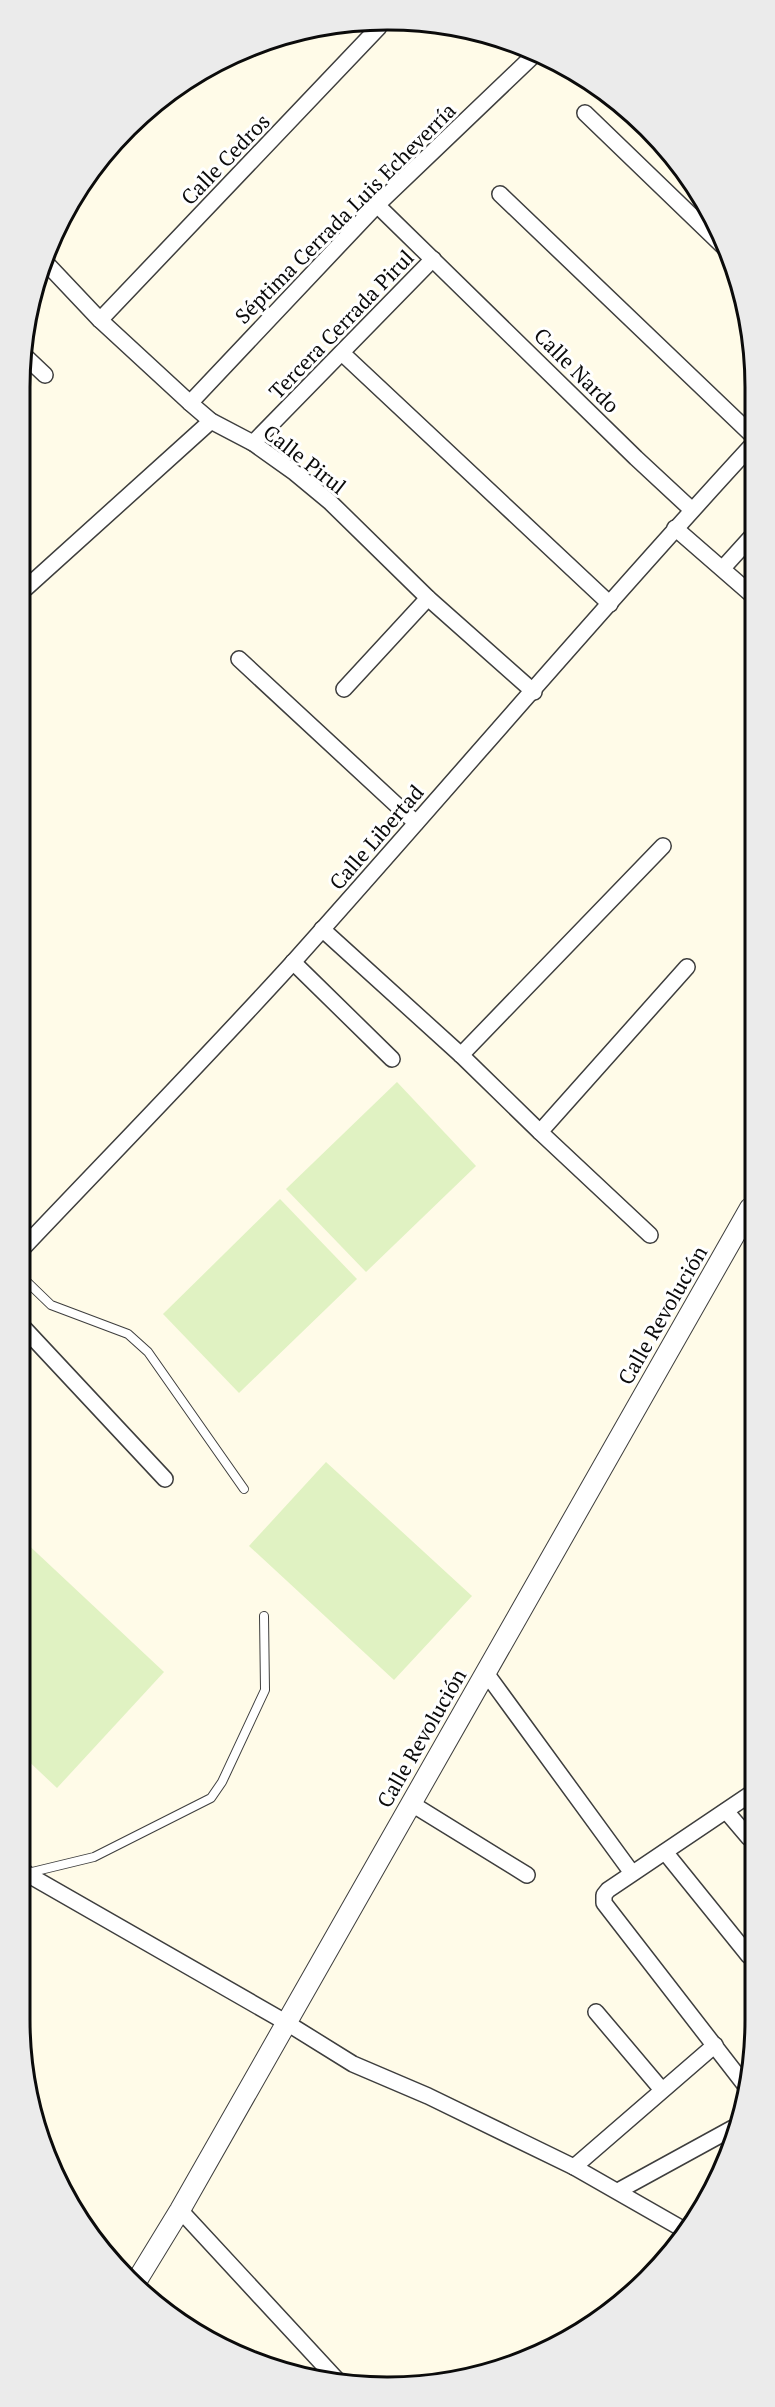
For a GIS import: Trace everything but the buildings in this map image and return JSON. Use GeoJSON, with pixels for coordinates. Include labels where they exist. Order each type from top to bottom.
{"type":"FeatureCollection","features":[{"type":"Feature","properties":{"kind":"street","name":"Calle Cedros"},"geometry":{"type":"LineString","coordinates":[[100,320],[376,31]]}},
{"type":"Feature","properties":{"kind":"street","name":"Séptima Cerrada Luis Echeverría"},"geometry":{"type":"LineString","coordinates":[[190,404],[377,205],[529,59]]}},
{"type":"Feature","properties":{"kind":"street"},"geometry":{"type":"LineString","coordinates":[[585,113],[710,234]]}},
{"type":"Feature","properties":{"kind":"street"},"geometry":{"type":"LineString","coordinates":[[500,194],[745,428]]}},
{"type":"Feature","properties":{"kind":"street","name":"Calle Nardo"},"geometry":{"type":"LineString","coordinates":[[377,205],[692,510]]}},
{"type":"Feature","properties":{"kind":"street","name":"Tercera Cerrada Pirul"},"geometry":{"type":"LineString","coordinates":[[253,443],[433,259]]}},
{"type":"Feature","properties":{"kind":"street","name":"Calle Pirul"},"geometry":{"type":"LineString","coordinates":[[51,268],[100,320],[190,404],[211,421],[253,443],[330,502],[428,598],[534,692]]}},
{"type":"Feature","properties":{"kind":"street"},"geometry":{"type":"LineString","coordinates":[[342,353],[610,604]]}},
{"type":"Feature","properties":{"kind":"street"},"geometry":{"type":"LineString","coordinates":[[31,362],[45,375]]}},
{"type":"Feature","properties":{"kind":"street"},"geometry":{"type":"LineString","coordinates":[[30,584],[211,421]]}},
{"type":"Feature","properties":{"kind":"street","name":"Calle Libertad"},"geometry":{"type":"LineString","coordinates":[[30,1241],[293,962],[534,692],[675,528],[745,453]]}},
{"type":"Feature","properties":{"kind":"street"},"geometry":{"type":"LineString","coordinates":[[675,528],[745,588]]}},
{"type":"Feature","properties":{"kind":"street"},"geometry":{"type":"LineString","coordinates":[[723,568],[745,544]]}},
{"type":"Feature","properties":{"kind":"street"},"geometry":{"type":"LineString","coordinates":[[344,689],[428,598]]}},
{"type":"Feature","properties":{"kind":"street"},"geometry":{"type":"LineString","coordinates":[[239,659],[416,823]]}},
{"type":"Feature","properties":{"kind":"street"},"geometry":{"type":"LineString","coordinates":[[461,1055],[663,846]]}},
{"type":"Feature","properties":{"kind":"street"},"geometry":{"type":"LineString","coordinates":[[322,929],[461,1055],[650,1235]]}},
{"type":"Feature","properties":{"kind":"street"},"geometry":{"type":"LineString","coordinates":[[293,962],[392,1059]]}},
{"type":"Feature","properties":{"kind":"street"},"geometry":{"type":"LineString","coordinates":[[540,1132],[687,967]]}},
{"type":"Feature","properties":{"kind":"street","name":"Calle Revolución"},"geometry":{"type":"LineString","coordinates":[[140,2276],[180,2210],[745,1222]]}},
{"type":"Feature","properties":{"kind":"street"},"geometry":{"type":"LineString","coordinates":[[30,1335],[165,1479]]}},
{"type":"Feature","properties":{"kind":"street"},"geometry":{"type":"LineString","coordinates":[[486,1673],[632,1874]]}},
{"type":"Feature","properties":{"kind":"street"},"geometry":{"type":"LineString","coordinates":[[740,2078],[604,1903],[604,1895],[608,1890],[745,1798]]}},
{"type":"Feature","properties":{"kind":"street"},"geometry":{"type":"LineString","coordinates":[[412,1804],[527,1875]]}},
{"type":"Feature","properties":{"kind":"street"},"geometry":{"type":"LineString","coordinates":[[726,1811],[745,1833]]}},
{"type":"Feature","properties":{"kind":"street"},"geometry":{"type":"LineString","coordinates":[[665,1852],[745,1951]]}},
{"type":"Feature","properties":{"kind":"street"},"geometry":{"type":"LineString","coordinates":[[30,1875],[287,2023],[353,2064],[428,2096],[574,2167],[679,2227]]}},
{"type":"Feature","properties":{"kind":"street"},"geometry":{"type":"LineString","coordinates":[[597,2012],[662,2090]]}},
{"type":"Feature","properties":{"kind":"street"},"geometry":{"type":"LineString","coordinates":[[574,2167],[715,2045]]}},
{"type":"Feature","properties":{"kind":"street"},"geometry":{"type":"LineString","coordinates":[[618,2191],[727,2131]]}},
{"type":"Feature","properties":{"kind":"street"},"geometry":{"type":"LineString","coordinates":[[180,2210],[330,2372]]}},
{"type":"Feature","properties":{"kind":"lane"},"geometry":{"type":"LineString","coordinates":[[30,1285],[51,1305],[128,1334],[148,1352],[244,1489]]}},
{"type":"Feature","properties":{"kind":"lane"},"geometry":{"type":"LineString","coordinates":[[30,1870],[94,1857],[211,1798],[222,1782],[265,1690],[264,1616]]}},
{"type":"Feature","properties":{"kind":"green space"},"geometry":{"type":"Polygon","coordinates":[[[397,1082],[476,1166],[366,1272],[286,1189],[397,1082]]]}},
{"type":"Feature","properties":{"kind":"green space"},"geometry":{"type":"Polygon","coordinates":[[[280,1199],[357,1279],[239,1393],[163,1314],[280,1199]]]}},
{"type":"Feature","properties":{"kind":"green space"},"geometry":{"type":"Polygon","coordinates":[[[326,1462],[472,1596],[394,1680],[249,1546],[326,1462]]]}},
{"type":"Feature","properties":{"kind":"green space"},"geometry":{"type":"Polygon","coordinates":[[[30,1546],[164,1672],[57,1788],[30,1762],[30,1546]]]}}]}
